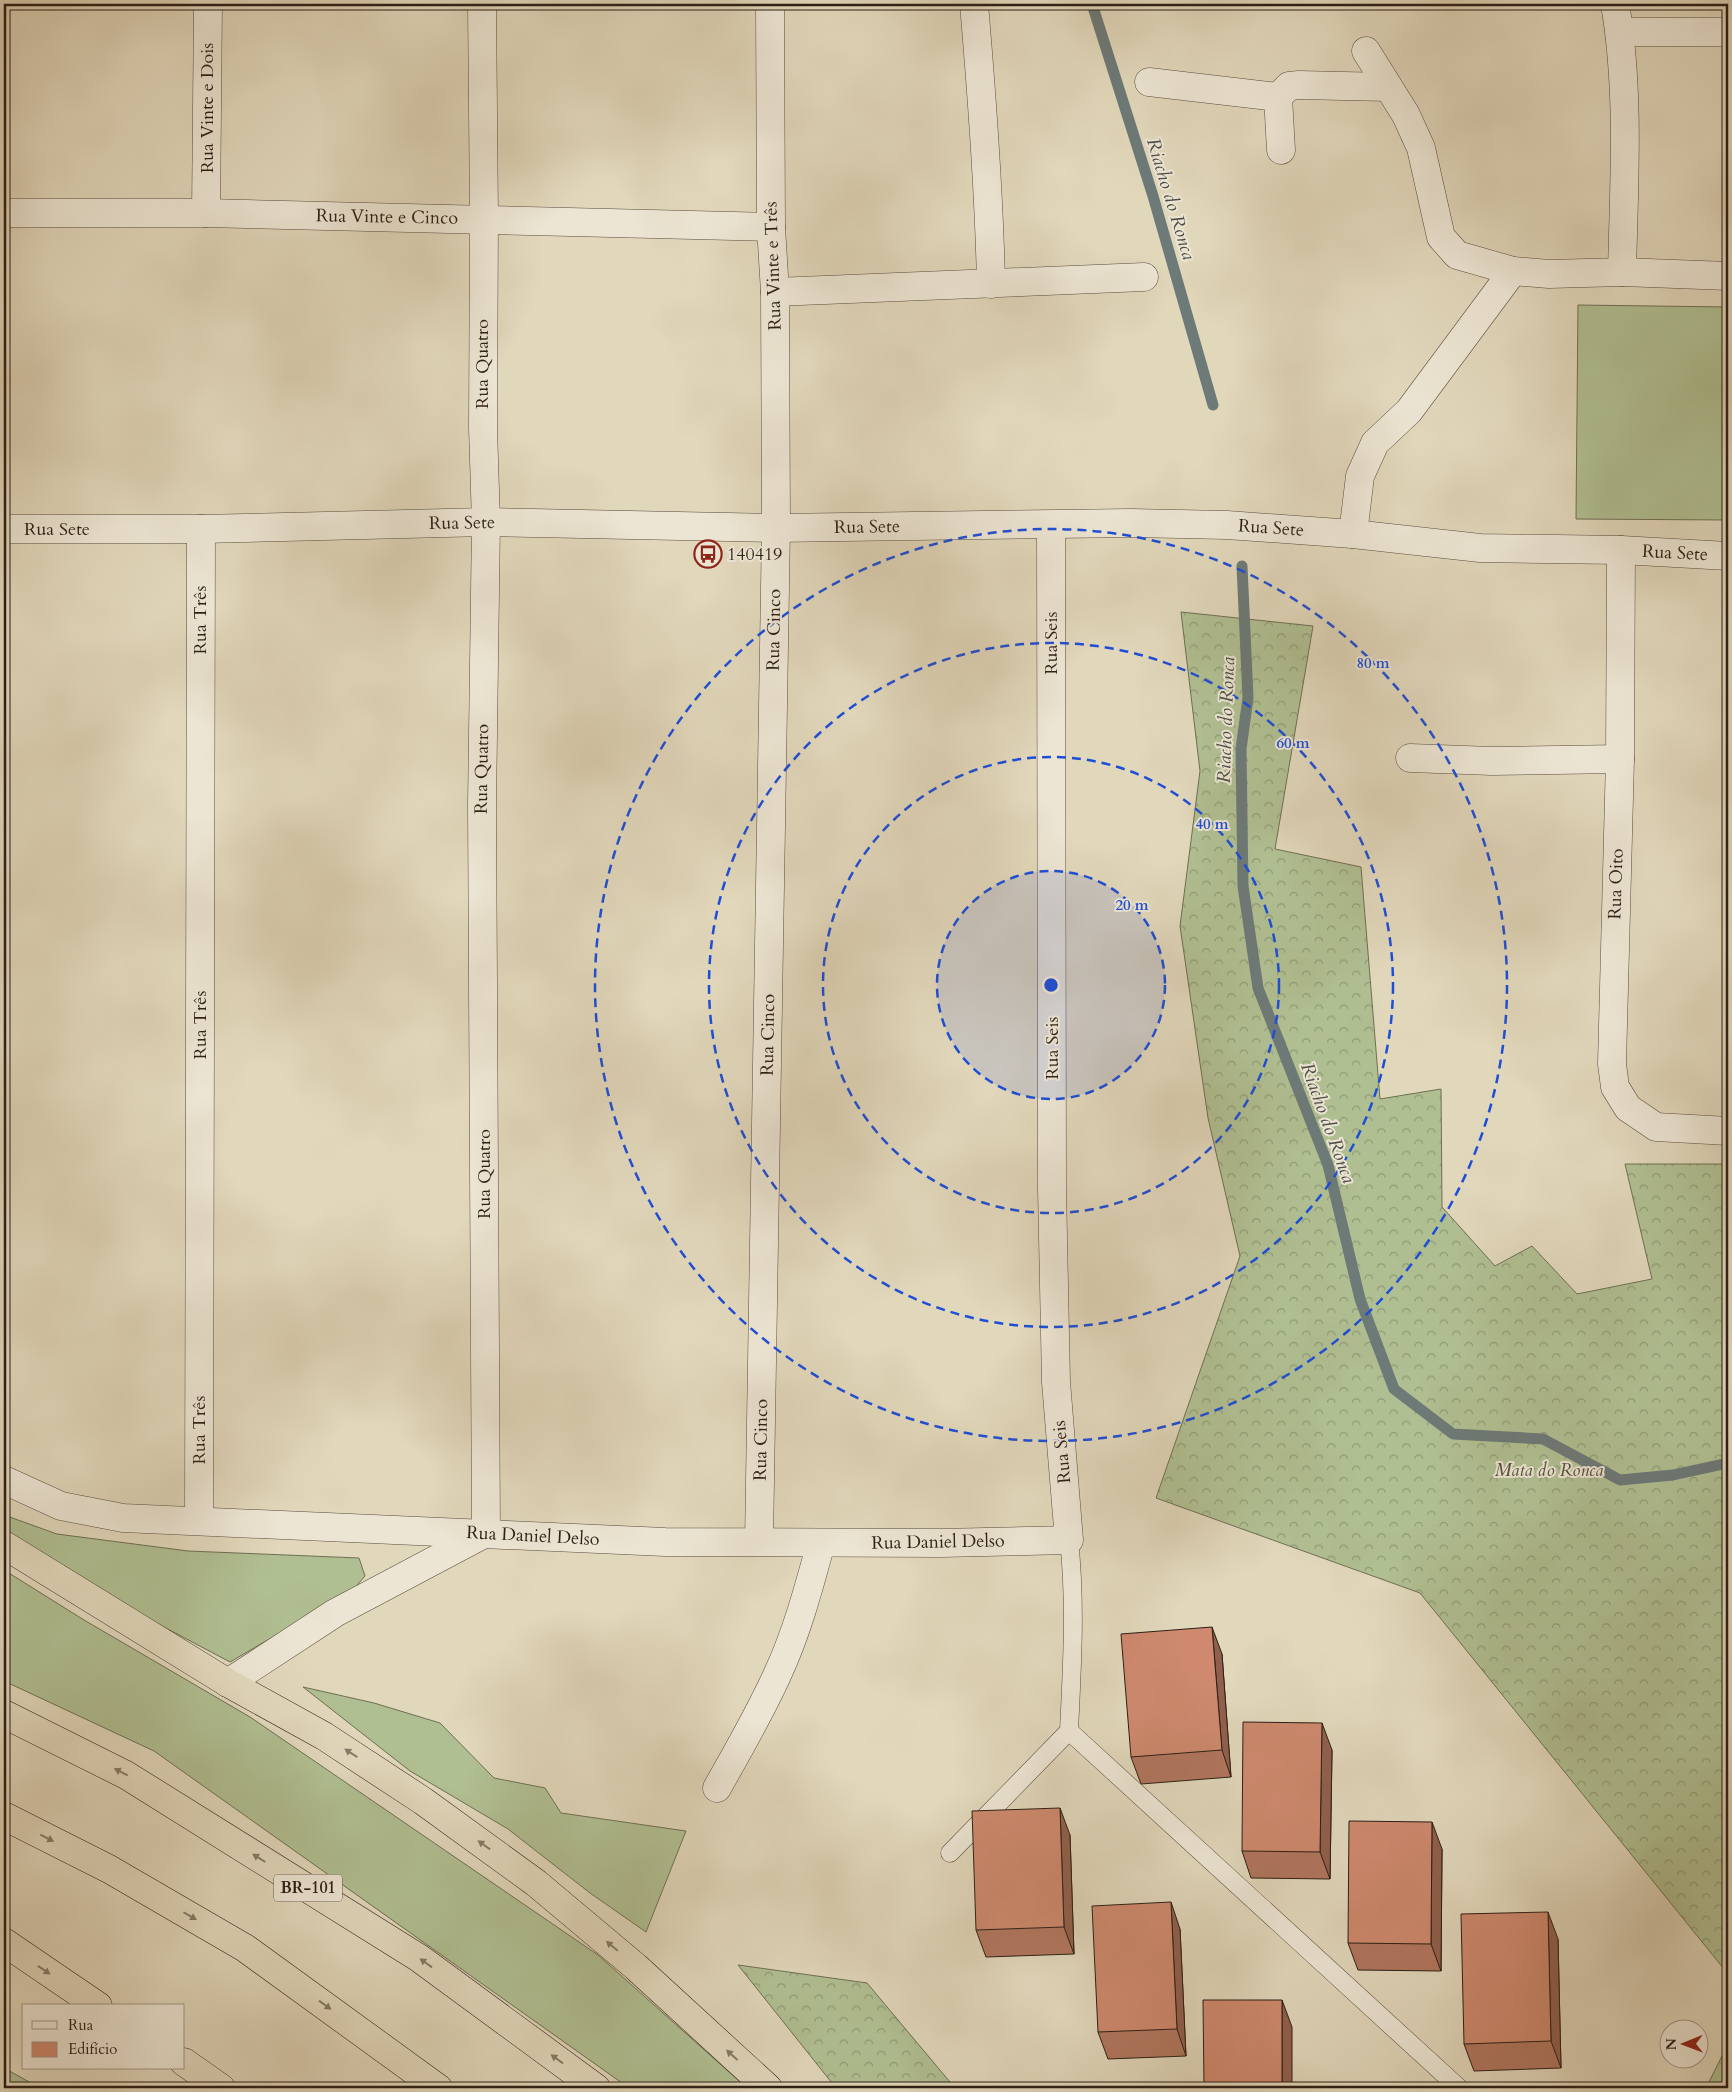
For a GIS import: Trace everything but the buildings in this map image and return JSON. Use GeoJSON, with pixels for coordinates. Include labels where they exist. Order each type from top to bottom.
{"type":"FeatureCollection","features":[{"type":"Feature","properties":{"kind":"highway"},"geometry":{"type":"LineString","coordinates":[[4,1545],[228,1682],[324,1736],[423,1801],[536,1883],[636,1967],[768,2088]]}},
{"type":"Feature","properties":{"kind":"highway","name":"BR-101"},"geometry":{"type":"LineString","coordinates":[[4,1714],[126,1775],[419,1958],[596,2088]]}},
{"type":"Feature","properties":{"kind":"highway"},"geometry":{"type":"LineString","coordinates":[[4,1816],[109,1869],[245,1948],[438,2088]]}},
{"type":"Feature","properties":{"kind":"highway"},"geometry":{"type":"LineString","coordinates":[[4,1942],[95,2004]]}},
{"type":"Feature","properties":{"kind":"highway"},"geometry":{"type":"LineString","coordinates":[[185,2063],[221,2088]]}},
{"type":"Feature","properties":{"kind":"street","name":"Rua Vinte e Dois"},"geometry":{"type":"LineString","coordinates":[[206,213],[208,4]]}},
{"type":"Feature","properties":{"kind":"street","name":"Rua Quatro"},"geometry":{"type":"LineString","coordinates":[[482,4],[484,220],[482,323],[486,522],[482,806],[486,1533]]}},
{"type":"Feature","properties":{"kind":"street","name":"Rua Vinte e Três"},"geometry":{"type":"LineString","coordinates":[[770,4],[771,227],[775,292],[776,528]]}},
{"type":"Feature","properties":{"kind":"street"},"geometry":{"type":"LineString","coordinates":[[974,4],[986,154],[991,284]]}},
{"type":"Feature","properties":{"kind":"street"},"geometry":{"type":"LineString","coordinates":[[1616,4],[1620,32],[1625,140],[1622,272]]}},
{"type":"Feature","properties":{"kind":"street"},"geometry":{"type":"LineString","coordinates":[[1620,32],[1728,32]]}},
{"type":"Feature","properties":{"kind":"street"},"geometry":{"type":"LineString","coordinates":[[1366,51],[1406,115],[1420,148],[1441,237],[1457,255],[1514,271],[1549,274],[1622,272],[1728,276]]}},
{"type":"Feature","properties":{"kind":"street"},"geometry":{"type":"LineString","coordinates":[[1150,82],[1278,97]]}},
{"type":"Feature","properties":{"kind":"street"},"geometry":{"type":"LineString","coordinates":[[1280,150],[1278,97],[1289,86],[1299,84],[1388,87]]}},
{"type":"Feature","properties":{"kind":"street","name":"Rua Vinte e Cinco"},"geometry":{"type":"LineString","coordinates":[[4,213],[206,213],[771,227]]}},
{"type":"Feature","properties":{"kind":"street"},"geometry":{"type":"LineString","coordinates":[[1353,534],[1360,476],[1375,443],[1409,412],[1514,271]]}},
{"type":"Feature","properties":{"kind":"street"},"geometry":{"type":"LineString","coordinates":[[775,292],[1144,277]]}},
{"type":"Feature","properties":{"kind":"street","name":"Rua Sete"},"geometry":{"type":"LineString","coordinates":[[4,528],[201,529],[486,522],[776,528],[1131,523],[1227,525],[1353,534],[1480,548],[1621,550],[1728,556]]}},
{"type":"Feature","properties":{"kind":"street","name":"Rua Seis"},"geometry":{"type":"LineString","coordinates":[[1051,525],[1052,1198],[1056,1382],[1069,1540]]}},
{"type":"Feature","properties":{"kind":"street","name":"Rua Cinco"},"geometry":{"type":"LineString","coordinates":[[759,1541],[776,528]]}},
{"type":"Feature","properties":{"kind":"street","name":"Rua Três"},"geometry":{"type":"LineString","coordinates":[[199,1522],[201,529]]}},
{"type":"Feature","properties":{"kind":"street","name":"Rua Oito"},"geometry":{"type":"LineString","coordinates":[[1621,550],[1620,759],[1612,1055],[1615,1087],[1628,1108],[1656,1127],[1728,1131]]}},
{"type":"Feature","properties":{"kind":"street"},"geometry":{"type":"LineString","coordinates":[[1410,758],[1492,761],[1620,759]]}},
{"type":"Feature","properties":{"kind":"street","name":"Rua Daniel Delso"},"geometry":{"type":"LineString","coordinates":[[4,1480],[61,1506],[123,1518],[665,1542],[941,1543],[1069,1540]]}},
{"type":"Feature","properties":{"kind":"street"},"geometry":{"type":"LineString","coordinates":[[228,1682],[335,1613],[486,1533]]}},
{"type":"Feature","properties":{"kind":"street"},"geometry":{"type":"LineString","coordinates":[[717,1788],[754,1722],[779,1672],[804,1604],[820,1543]]}},
{"type":"Feature","properties":{"kind":"lane"},"geometry":{"type":"LineString","coordinates":[[950,1853],[1069,1731],[1073,1575],[1069,1540]]}},
{"type":"Feature","properties":{"kind":"lane"},"geometry":{"type":"LineString","coordinates":[[1069,1731],[1459,2088]]}},
{"type":"Feature","properties":{"kind":"green space"},"geometry":{"type":"Polygon","coordinates":[[[1578,305],[1728,307],[1728,520],[1576,519],[1578,305]]]}},
{"type":"Feature","properties":{"kind":"green space","name":"Mata do Ronca"},"geometry":{"type":"Polygon","coordinates":[[[1181,612],[1313,626],[1275,849],[1361,867],[1380,1099],[1441,1089],[1442,1207],[1495,1266],[1532,1246],[1577,1294],[1652,1279],[1625,1164],[1728,1164],[1728,1974],[1420,1593],[1156,1498],[1240,1256],[1208,1118],[1180,926],[1200,771],[1181,612]]]}},
{"type":"Feature","properties":{"kind":"green space"},"geometry":{"type":"Polygon","coordinates":[[[4,1515],[57,1534],[188,1551],[359,1558],[365,1576],[353,1590],[230,1662],[45,1564],[4,1539],[4,1515]]]}},
{"type":"Feature","properties":{"kind":"green space"},"geometry":{"type":"Polygon","coordinates":[[[4,1570],[84,1620],[250,1717],[598,1955],[747,2088],[629,2088],[154,1751],[4,1681],[4,1570]]]}},
{"type":"Feature","properties":{"kind":"green space"},"geometry":{"type":"Polygon","coordinates":[[[303,1687],[374,1703],[440,1723],[494,1778],[545,1788],[561,1813],[686,1831],[646,1932],[590,1893],[508,1829],[410,1771],[303,1687]]]}},
{"type":"Feature","properties":{"kind":"green space"},"geometry":{"type":"Polygon","coordinates":[[[738,1965],[867,1983],[955,2088],[836,2088],[738,1965]]]}},
{"type":"Feature","properties":{"kind":"green space"},"geometry":{"type":"Polygon","coordinates":[[[1728,2044],[1728,2088],[1706,2088],[1728,2044]]]}},
{"type":"Feature","properties":{"kind":"green space"},"geometry":{"type":"Polygon","coordinates":[[[4,2068],[40,2088],[4,2088],[4,2068]]]}},
{"type":"Feature","properties":{"kind":"waterway","name":"Riacho do Ronca"},"geometry":{"type":"LineString","coordinates":[[1092,4],[1153,196],[1213,405]]}},
{"type":"Feature","properties":{"kind":"waterway","name":"Riacho do Ronca"},"geometry":{"type":"LineString","coordinates":[[1242,566],[1248,698],[1241,749],[1243,886],[1258,988],[1328,1165],[1360,1299],[1394,1389],[1453,1434],[1543,1439],[1620,1480],[1673,1475],[1728,1463]]}},
{"type":"Feature","properties":{"kind":"place","name":"140419"},"geometry":{"type":"Point","coordinates":[708,554]}}]}
